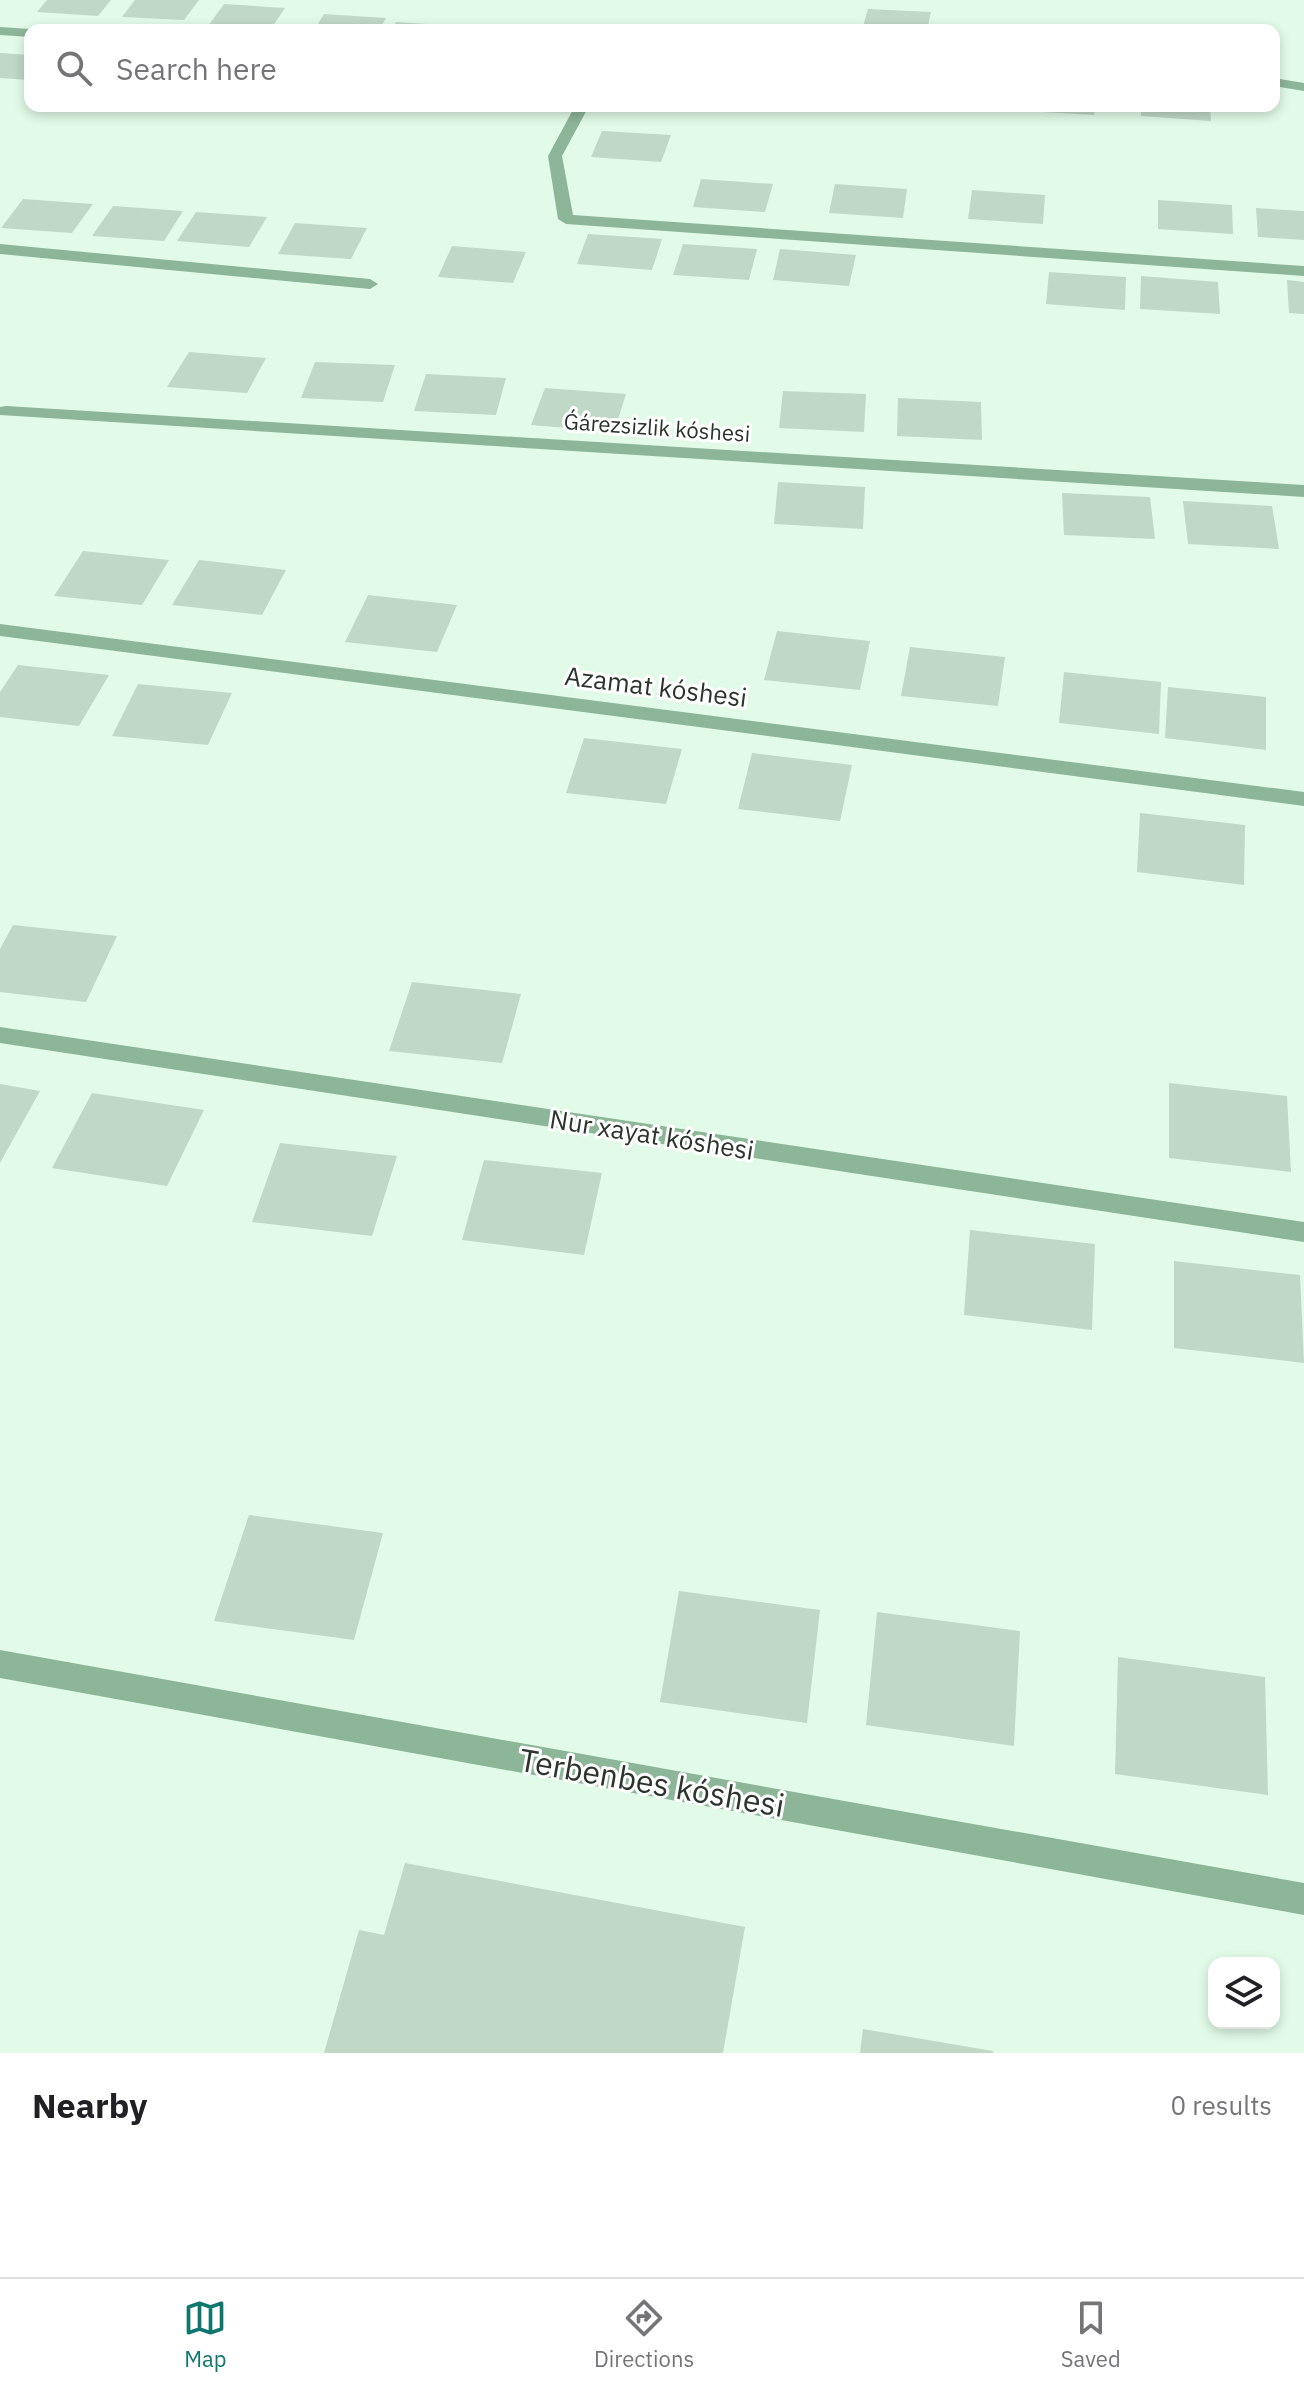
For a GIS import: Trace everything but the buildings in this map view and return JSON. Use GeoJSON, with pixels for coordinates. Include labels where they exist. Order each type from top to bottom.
{"type":"FeatureCollection","features":[{"type":"Feature","properties":{"kind":"street"},"geometry":{"type":"LineString","coordinates":[[0,31],[24,33]]}},
{"type":"Feature","properties":{"kind":"street"},"geometry":{"type":"LineString","coordinates":[[1280,83],[1304,87]]}},
{"type":"Feature","properties":{"kind":"street"},"geometry":{"type":"LineString","coordinates":[[579,112],[555,156],[566,219],[1304,271]]}},
{"type":"Feature","properties":{"kind":"street"},"geometry":{"type":"LineString","coordinates":[[0,249],[370,284]]}},
{"type":"Feature","properties":{"kind":"street","name":"Ǵárezsizlik kóshesi"},"geometry":{"type":"LineString","coordinates":[[6,411],[1304,491]]}},
{"type":"Feature","properties":{"kind":"street","name":"Azamat kóshesi"},"geometry":{"type":"LineString","coordinates":[[0,630],[1304,799]]}},
{"type":"Feature","properties":{"kind":"street","name":"Nur xayat kóshesi"},"geometry":{"type":"LineString","coordinates":[[0,1035],[1304,1232]]}},
{"type":"Feature","properties":{"kind":"street","name":"Terbenbes kóshesi"},"geometry":{"type":"LineString","coordinates":[[0,1664],[1304,1899]]}}]}
